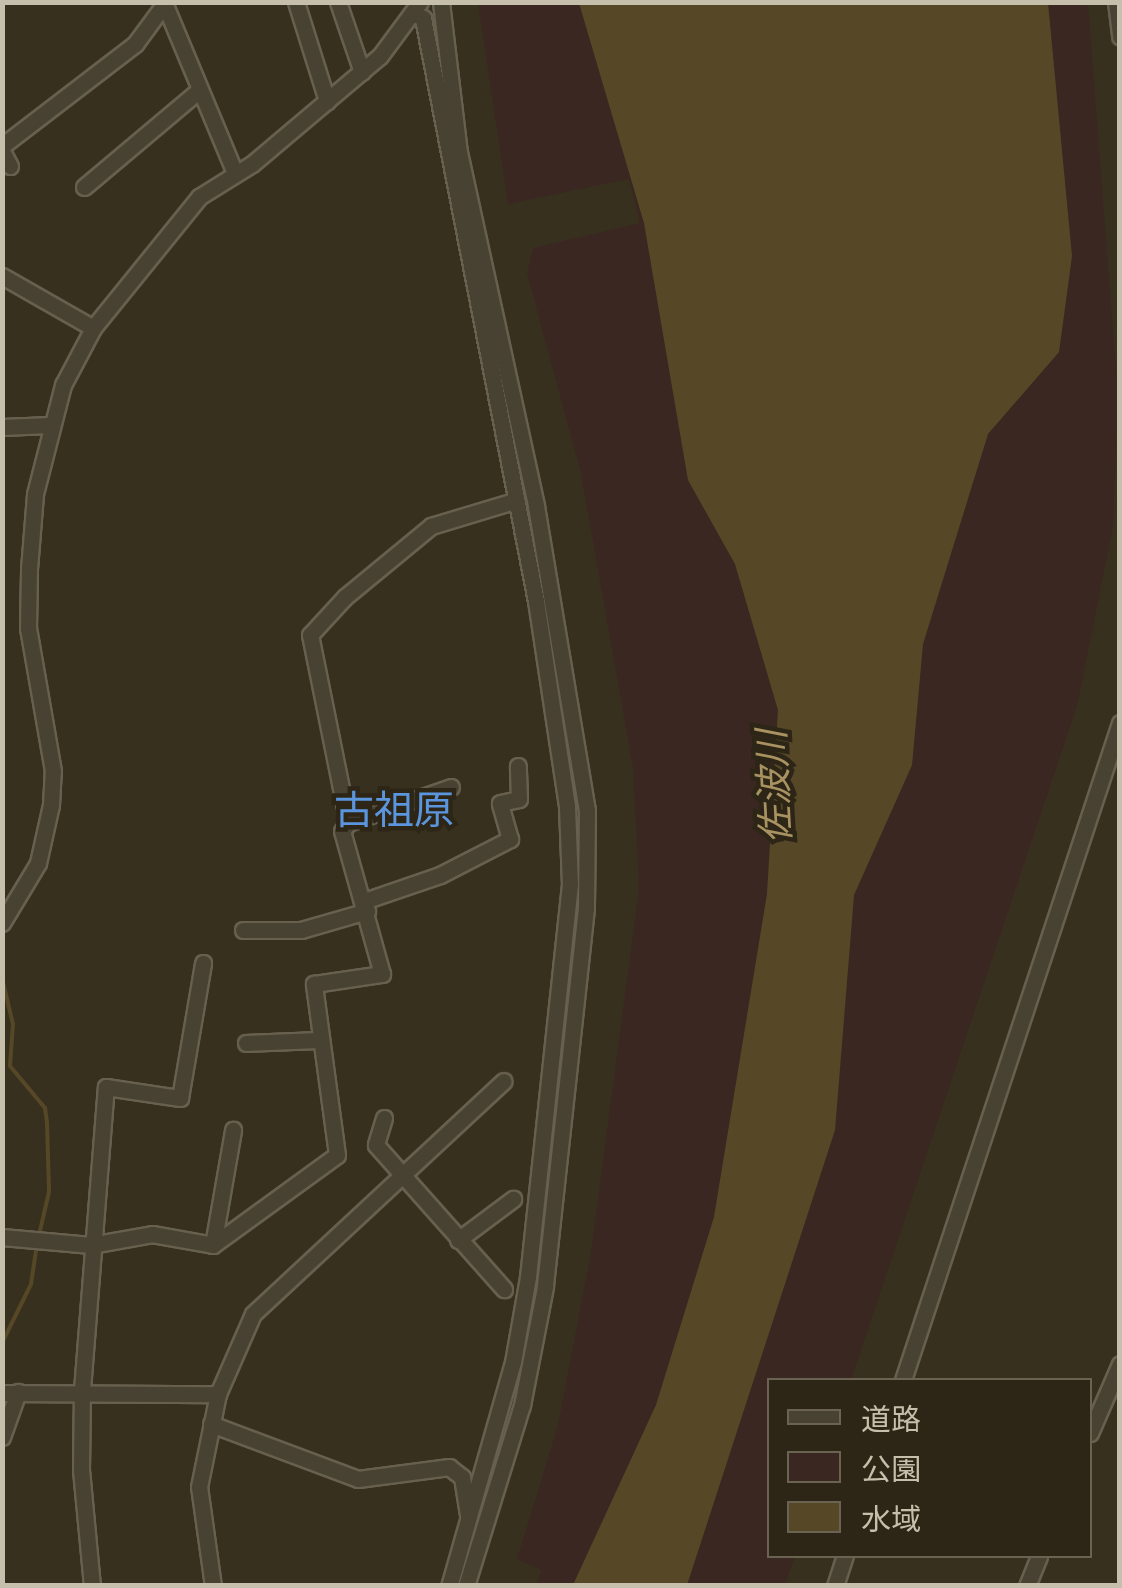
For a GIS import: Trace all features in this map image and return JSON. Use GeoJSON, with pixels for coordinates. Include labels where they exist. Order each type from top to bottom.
{"type":"FeatureCollection","features":[{"type":"Feature","properties":{"kind":"street"},"geometry":{"type":"LineString","coordinates":[[296,2],[327,101]]}},
{"type":"Feature","properties":{"kind":"street"},"geometry":{"type":"LineString","coordinates":[[338,2],[362,72]]}},
{"type":"Feature","properties":{"kind":"street"},"geometry":{"type":"LineString","coordinates":[[441,2],[459,152],[539,524],[587,810],[586,908],[545,1288],[522,1406],[466,1586]]}},
{"type":"Feature","properties":{"kind":"street"},"geometry":{"type":"LineString","coordinates":[[1116,2],[1120,37]]}},
{"type":"Feature","properties":{"kind":"street"},"geometry":{"type":"LineString","coordinates":[[165,4],[197,92],[234,173]]}},
{"type":"Feature","properties":{"kind":"street"},"geometry":{"type":"LineString","coordinates":[[5,154],[136,44],[165,4]]}},
{"type":"Feature","properties":{"kind":"street"},"geometry":{"type":"LineString","coordinates":[[2,924],[38,863],[51,805],[53,772],[28,628],[35,494],[50,425],[93,328],[156,244],[200,198],[362,72],[417,8],[423,18],[556,712],[570,884],[528,1278],[513,1362],[449,1586]]}},
{"type":"Feature","properties":{"kind":"street"},"geometry":{"type":"LineString","coordinates":[[84,188],[197,92]]}},
{"type":"Feature","properties":{"kind":"street"},"geometry":{"type":"LineString","coordinates":[[2,276],[93,328]]}},
{"type":"Feature","properties":{"kind":"street"},"geometry":{"type":"LineString","coordinates":[[2,427],[50,425]]}},
{"type":"Feature","properties":{"kind":"street"},"geometry":{"type":"LineString","coordinates":[[348,823],[310,635],[345,597],[431,526],[514,502]]}},
{"type":"Feature","properties":{"kind":"street"},"geometry":{"type":"LineString","coordinates":[[904,1378],[1120,723]]}},
{"type":"Feature","properties":{"kind":"street"},"geometry":{"type":"LineString","coordinates":[[243,930],[301,930],[440,875],[510,839],[500,802],[519,799],[518,766]]}},
{"type":"Feature","properties":{"kind":"street"},"geometry":{"type":"LineString","coordinates":[[2,1237],[91,1245],[152,1234],[213,1245],[337,1155],[317,1040],[314,984],[382,974],[342,831],[348,823],[451,787]]}},
{"type":"Feature","properties":{"kind":"street"},"geometry":{"type":"LineString","coordinates":[[92,1586],[82,1390],[106,1087],[180,1098],[203,962]]}},
{"type":"Feature","properties":{"kind":"street"},"geometry":{"type":"LineString","coordinates":[[246,1043],[317,1040]]}},
{"type":"Feature","properties":{"kind":"street"},"geometry":{"type":"LineString","coordinates":[[213,1586],[199,1498],[218,1394],[253,1314],[404,1178],[504,1081]]}},
{"type":"Feature","properties":{"kind":"street"},"geometry":{"type":"LineString","coordinates":[[384,1118],[376,1145],[504,1289]]}},
{"type":"Feature","properties":{"kind":"street"},"geometry":{"type":"LineString","coordinates":[[213,1245],[233,1130]]}},
{"type":"Feature","properties":{"kind":"street"},"geometry":{"type":"LineString","coordinates":[[458,1240],[512,1198]]}},
{"type":"Feature","properties":{"kind":"street"},"geometry":{"type":"LineString","coordinates":[[1092,1429],[1120,1364]]}},
{"type":"Feature","properties":{"kind":"street"},"geometry":{"type":"LineString","coordinates":[[2,1437],[10,1393],[82,1390],[218,1394]]}},
{"type":"Feature","properties":{"kind":"street"},"geometry":{"type":"LineString","coordinates":[[211,1424],[358,1480],[449,1467],[462,1477],[469,1518]]}},
{"type":"Feature","properties":{"kind":"street"},"geometry":{"type":"LineString","coordinates":[[835,1586],[844,1558]]}},
{"type":"Feature","properties":{"kind":"street"},"geometry":{"type":"LineString","coordinates":[[1027,1586],[1038,1558]]}},
{"type":"Feature","properties":{"kind":"green space"},"geometry":{"type":"Polygon","coordinates":[[[478,3],[579,3],[644,223],[688,480],[735,564],[778,710],[767,894],[714,1217],[656,1405],[573,1585],[536,1585],[541,1570],[517,1559],[558,1425],[591,1252],[639,888],[633,768],[581,474],[527,273],[533,248],[640,223],[629,179],[508,204],[478,3]]]}},
{"type":"Feature","properties":{"kind":"green space"},"geometry":{"type":"Polygon","coordinates":[[[1048,3],[1088,3],[1118,396],[1113,527],[1077,706],[852,1378],[767,1378],[767,1558],[794,1558],[785,1585],[687,1586],[835,1130],[854,895],[912,765],[923,644],[988,434],[1059,352],[1072,256],[1048,3]]]}},
{"type":"Feature","properties":{"kind":"water","name":"佐波川"},"geometry":{"type":"Polygon","coordinates":[[[579,3],[1048,3],[1072,256],[1059,352],[988,434],[923,644],[912,765],[854,895],[835,1130],[687,1585],[573,1585],[656,1405],[714,1217],[767,894],[778,710],[735,564],[688,480],[644,223],[579,3]]]}},
{"type":"Feature","properties":{"kind":"waterway"},"geometry":{"type":"LineString","coordinates":[[2,978],[13,1024],[10,1066],[45,1108],[49,1192],[39,1235]]}},
{"type":"Feature","properties":{"kind":"waterway"},"geometry":{"type":"LineString","coordinates":[[2,1343],[31,1284],[37,1244]]}},
{"type":"Feature","properties":{"kind":"district","name":"古祖原"},"geometry":{"type":"Point","coordinates":[394,810]}}]}
